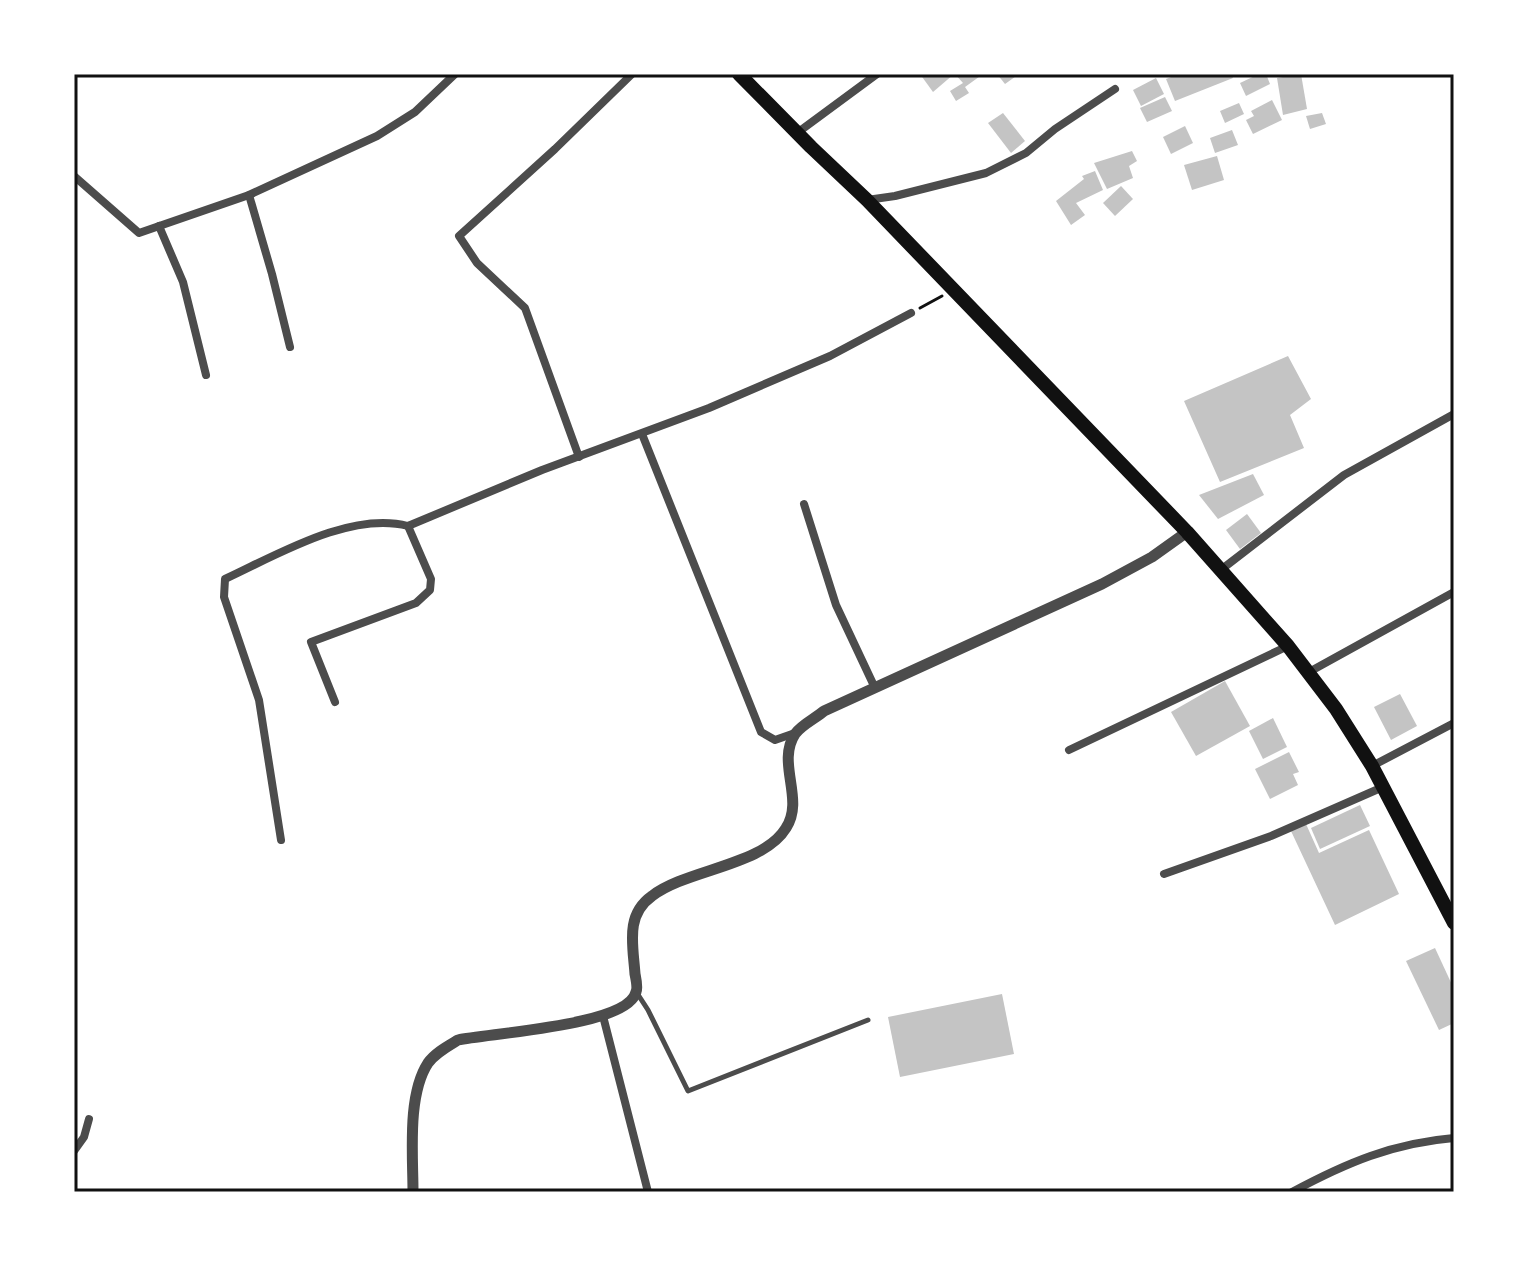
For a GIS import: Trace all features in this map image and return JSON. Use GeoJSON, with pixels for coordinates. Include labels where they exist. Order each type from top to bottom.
{"type":"FeatureCollection","features":[{"type":"Feature","properties":{"kind":"main road"},"geometry":{"type":"LineString","coordinates":[[739,74],[867,200],[1187,532],[1288,646],[1372,766],[1454,923]]}},
{"type":"Feature","properties":{"kind":"street"},"geometry":{"type":"LineString","coordinates":[[579,457],[525,308],[477,263],[459,236],[632,74]]}},
{"type":"Feature","properties":{"kind":"street"},"geometry":{"type":"LineString","coordinates":[[797,133],[877,74]]}},
{"type":"Feature","properties":{"kind":"street"},"geometry":{"type":"LineString","coordinates":[[74,176],[139,233],[249,195],[377,136],[415,112],[452,75]]}},
{"type":"Feature","properties":{"kind":"street"},"geometry":{"type":"LineString","coordinates":[[867,200],[986,173],[1026,153],[1055,129],[1115,89]]}},
{"type":"Feature","properties":{"kind":"street"},"geometry":{"type":"LineString","coordinates":[[249,195],[290,347]]}},
{"type":"Feature","properties":{"kind":"street"},"geometry":{"type":"LineString","coordinates":[[159,226],[183,282],[206,375]]}},
{"type":"Feature","properties":{"kind":"street"},"geometry":{"type":"LineString","coordinates":[[281,840],[259,700],[224,597],[225,579],[302,543],[357,525],[387,520],[408,526],[830,356],[911,313]]}},
{"type":"Feature","properties":{"kind":"street"},"geometry":{"type":"LineString","coordinates":[[1222,569],[1344,475],[1454,414]]}},
{"type":"Feature","properties":{"kind":"street"},"geometry":{"type":"LineString","coordinates":[[642,434],[761,732],[775,740],[796,732],[824,711],[1102,584],[1152,557],[1187,532]]}},
{"type":"Feature","properties":{"kind":"street"},"geometry":{"type":"LineString","coordinates":[[804,504],[836,605],[875,688]]}},
{"type":"Feature","properties":{"kind":"street"},"geometry":{"type":"LineString","coordinates":[[335,702],[311,642],[416,603],[430,590],[431,579],[408,526]]}},
{"type":"Feature","properties":{"kind":"street"},"geometry":{"type":"LineString","coordinates":[[1309,672],[1454,592]]}},
{"type":"Feature","properties":{"kind":"street"},"geometry":{"type":"LineString","coordinates":[[1069,750],[1288,646]]}},
{"type":"Feature","properties":{"kind":"street"},"geometry":{"type":"LineString","coordinates":[[1372,766],[1454,723]]}},
{"type":"Feature","properties":{"kind":"street"},"geometry":{"type":"LineString","coordinates":[[413,1192],[414,1109],[428,1063],[458,1040],[554,1027],[603,1016],[629,1004],[636,993],[635,911],[651,896],[676,882],[763,849],[784,833],[794,804],[788,768],[796,732]]}},
{"type":"Feature","properties":{"kind":"street"},"geometry":{"type":"LineString","coordinates":[[1164,874],[1271,836],[1384,787]]}},
{"type":"Feature","properties":{"kind":"street"},"geometry":{"type":"LineString","coordinates":[[603,1016],[648,1192]]}},
{"type":"Feature","properties":{"kind":"street"},"geometry":{"type":"LineString","coordinates":[[74,1151],[84,1137],[89,1119]]}},
{"type":"Feature","properties":{"kind":"street"},"geometry":{"type":"LineString","coordinates":[[1292,1192],[1375,1152],[1420,1141],[1454,1138]]}},
{"type":"Feature","properties":{"kind":"lane"},"geometry":{"type":"LineString","coordinates":[[636,993],[648,1010],[688,1091],[868,1020]]}},
{"type":"Feature","properties":{"kind":"path"},"geometry":{"type":"LineString","coordinates":[[911,313],[952,290]]}},
{"type":"Feature","properties":{"kind":"building"},"geometry":{"type":"Polygon","coordinates":[[[920,74],[954,74],[933,92],[920,74]]]}},
{"type":"Feature","properties":{"kind":"building"},"geometry":{"type":"Polygon","coordinates":[[[955,74],[983,74],[965,87],[969,93],[956,101],[950,91],[963,83],[955,74]]]}},
{"type":"Feature","properties":{"kind":"building"},"geometry":{"type":"Polygon","coordinates":[[[997,74],[1019,74],[1005,84],[997,74]]]}},
{"type":"Feature","properties":{"kind":"building"},"geometry":{"type":"Polygon","coordinates":[[[1179,74],[1231,74],[1233,78],[1175,101],[1166,79],[1179,74]]]}},
{"type":"Feature","properties":{"kind":"building"},"geometry":{"type":"Polygon","coordinates":[[[1266,74],[1270,84],[1246,96],[1240,83],[1266,74]]]}},
{"type":"Feature","properties":{"kind":"building"},"geometry":{"type":"Polygon","coordinates":[[[1301,74],[1307,109],[1283,115],[1277,78],[1301,74]]]}},
{"type":"Feature","properties":{"kind":"building"},"geometry":{"type":"Polygon","coordinates":[[[1156,78],[1164,94],[1141,106],[1133,90],[1156,78]]]}},
{"type":"Feature","properties":{"kind":"building"},"geometry":{"type":"Polygon","coordinates":[[[1165,97],[1172,111],[1147,122],[1140,108],[1165,97]]]}},
{"type":"Feature","properties":{"kind":"building"},"geometry":{"type":"Polygon","coordinates":[[[1272,100],[1282,120],[1253,134],[1246,120],[1254,116],[1251,111],[1272,100]]]}},
{"type":"Feature","properties":{"kind":"building"},"geometry":{"type":"Polygon","coordinates":[[[1239,103],[1244,114],[1225,123],[1220,111],[1239,103]]]}},
{"type":"Feature","properties":{"kind":"building"},"geometry":{"type":"Polygon","coordinates":[[[1003,113],[1025,141],[1011,153],[988,123],[1003,113]]]}},
{"type":"Feature","properties":{"kind":"building"},"geometry":{"type":"Polygon","coordinates":[[[1322,113],[1326,124],[1310,129],[1306,116],[1322,113]]]}},
{"type":"Feature","properties":{"kind":"building"},"geometry":{"type":"Polygon","coordinates":[[[1185,126],[1193,143],[1171,154],[1163,137],[1185,126]]]}},
{"type":"Feature","properties":{"kind":"building"},"geometry":{"type":"Polygon","coordinates":[[[1232,130],[1238,145],[1215,153],[1210,138],[1232,130]]]}},
{"type":"Feature","properties":{"kind":"building"},"geometry":{"type":"Polygon","coordinates":[[[1132,151],[1137,161],[1129,166],[1133,178],[1107,189],[1094,163],[1132,151]]]}},
{"type":"Feature","properties":{"kind":"building"},"geometry":{"type":"Polygon","coordinates":[[[1217,156],[1224,180],[1192,190],[1184,165],[1217,156]]]}},
{"type":"Feature","properties":{"kind":"building"},"geometry":{"type":"Polygon","coordinates":[[[1095,171],[1103,190],[1076,203],[1085,215],[1071,225],[1056,201],[1084,179],[1082,176],[1095,171]]]}},
{"type":"Feature","properties":{"kind":"building"},"geometry":{"type":"Polygon","coordinates":[[[1121,186],[1133,199],[1115,216],[1103,203],[1121,186]]]}},
{"type":"Feature","properties":{"kind":"building"},"geometry":{"type":"Polygon","coordinates":[[[1288,356],[1311,399],[1290,415],[1304,448],[1220,482],[1184,401],[1288,356]]]}},
{"type":"Feature","properties":{"kind":"building"},"geometry":{"type":"Polygon","coordinates":[[[1253,474],[1264,495],[1218,519],[1199,495],[1253,474]]]}},
{"type":"Feature","properties":{"kind":"building"},"geometry":{"type":"Polygon","coordinates":[[[1247,514],[1261,533],[1240,549],[1226,530],[1247,514]]]}},
{"type":"Feature","properties":{"kind":"building"},"geometry":{"type":"Polygon","coordinates":[[[1225,681],[1250,726],[1196,756],[1171,712],[1225,681]]]}},
{"type":"Feature","properties":{"kind":"building"},"geometry":{"type":"Polygon","coordinates":[[[1400,694],[1417,726],[1391,740],[1374,707],[1400,694]]]}},
{"type":"Feature","properties":{"kind":"building"},"geometry":{"type":"Polygon","coordinates":[[[1273,718],[1287,747],[1263,759],[1249,731],[1273,718]]]}},
{"type":"Feature","properties":{"kind":"building"},"geometry":{"type":"Polygon","coordinates":[[[1289,752],[1299,772],[1293,774],[1298,785],[1270,799],[1255,769],[1289,752]]]}},
{"type":"Feature","properties":{"kind":"building"},"geometry":{"type":"Polygon","coordinates":[[[1360,805],[1370,826],[1320,849],[1311,828],[1360,805]]]}},
{"type":"Feature","properties":{"kind":"building"},"geometry":{"type":"Polygon","coordinates":[[[1306,824],[1319,853],[1369,830],[1399,894],[1335,925],[1291,831],[1306,824]]]}},
{"type":"Feature","properties":{"kind":"building"},"geometry":{"type":"Polygon","coordinates":[[[1435,948],[1454,989],[1454,1023],[1439,1030],[1406,961],[1435,948]]]}},
{"type":"Feature","properties":{"kind":"building"},"geometry":{"type":"Polygon","coordinates":[[[1002,994],[1014,1054],[900,1077],[888,1017],[1002,994]]]}}]}
